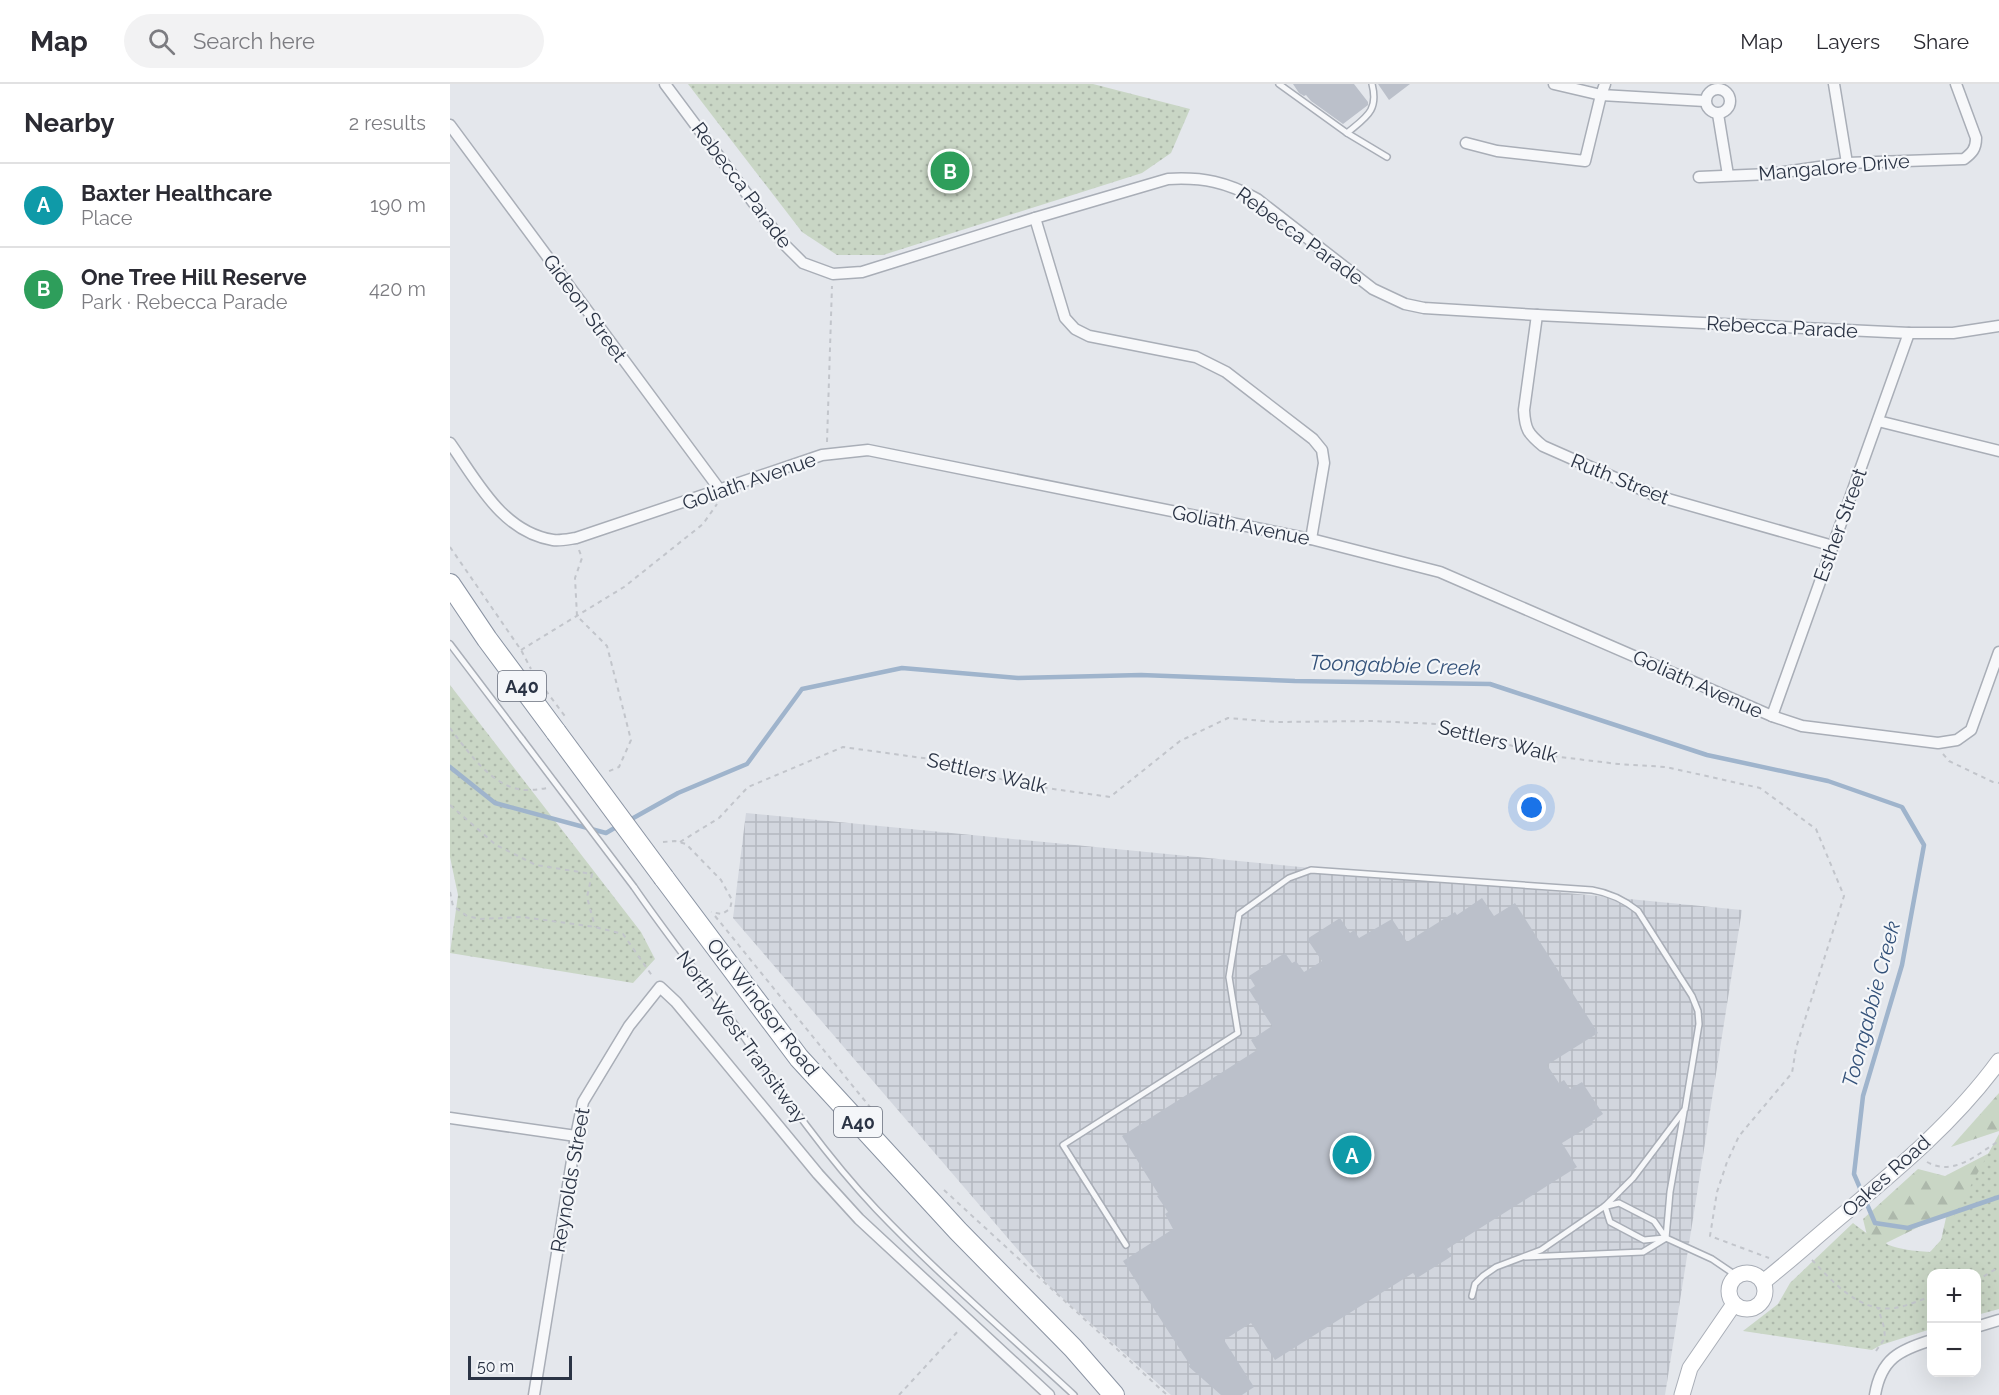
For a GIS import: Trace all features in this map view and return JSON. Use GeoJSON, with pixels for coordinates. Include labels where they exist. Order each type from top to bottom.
{"type":"FeatureCollection","features":[{"type":"Feature","properties":{"kind":"highway","name":"Old Windsor Road"},"geometry":{"type":"LineString","coordinates":[[450,584],[487,639],[799,1058],[958,1231],[1073,1348],[1114,1395]]}},
{"type":"Feature","properties":{"kind":"highway","name":"Old Windsor Road"},"geometry":{"type":"LineString","coordinates":[[450,599],[487,639]]}},
{"type":"Feature","properties":{"kind":"highway","name":"Old Windsor Road"},"geometry":{"type":"LineString","coordinates":[[1073,1348],[1131,1395]]}},
{"type":"Feature","properties":{"kind":"street","name":"Rebecca Parade"},"geometry":{"type":"LineString","coordinates":[[665,84],[785,245],[803,263],[832,274],[862,272],[1168,178],[1186,178],[1221,182],[1238,188],[1257,199],[1373,289],[1405,304],[1424,308],[1909,333],[1953,333],[1999,326]]}},
{"type":"Feature","properties":{"kind":"street"},"geometry":{"type":"LineString","coordinates":[[1554,84],[1601,95],[1705,100]]}},
{"type":"Feature","properties":{"kind":"street"},"geometry":{"type":"LineString","coordinates":[[1466,143],[1497,151],[1585,161],[1605,84]]}},
{"type":"Feature","properties":{"kind":"street"},"geometry":{"type":"LineString","coordinates":[[1834,84],[1847,163]]}},
{"type":"Feature","properties":{"kind":"street","name":"Mangalore Drive"},"geometry":{"type":"LineString","coordinates":[[1699,177],[1770,174],[1847,163],[1964,159],[1976,146],[1976,138],[1956,84]]}},
{"type":"Feature","properties":{"kind":"street"},"geometry":{"type":"LineString","coordinates":[[1705,100],[1710,92],[1720,86],[1725,91],[1730,99],[1727,109],[1718,114]]}},
{"type":"Feature","properties":{"kind":"street"},"geometry":{"type":"LineString","coordinates":[[1705,100],[1709,110],[1718,114]]}},
{"type":"Feature","properties":{"kind":"street"},"geometry":{"type":"LineString","coordinates":[[1718,114],[1728,175]]}},
{"type":"Feature","properties":{"kind":"street","name":"Gideon Street"},"geometry":{"type":"LineString","coordinates":[[450,125],[720,490]]}},
{"type":"Feature","properties":{"kind":"street"},"geometry":{"type":"LineString","coordinates":[[1035,218],[1065,318],[1075,329],[1089,336],[1196,357],[1212,364],[1226,372],[1313,439],[1322,450],[1324,472],[1311,539]]}},
{"type":"Feature","properties":{"kind":"street","name":"Ruth Street"},"geometry":{"type":"LineString","coordinates":[[1537,315],[1524,410],[1525,423],[1530,436],[1543,446],[1654,495],[1833,546]]}},
{"type":"Feature","properties":{"kind":"street","name":"Esther Street"},"geometry":{"type":"LineString","coordinates":[[1772,716],[1909,333]]}},
{"type":"Feature","properties":{"kind":"street"},"geometry":{"type":"LineString","coordinates":[[1878,421],[1999,451]]}},
{"type":"Feature","properties":{"kind":"street","name":"Goliath Avenue"},"geometry":{"type":"LineString","coordinates":[[450,443],[498,510],[515,525],[534,535],[555,540],[576,538],[826,455],[868,450],[1311,539],[1440,572],[1772,716],[1802,726],[1938,743],[1957,740],[1971,730],[1999,652]]}},
{"type":"Feature","properties":{"kind":"street"},"geometry":{"type":"LineString","coordinates":[[660,987],[676,1002],[818,1174],[859,1219],[1049,1395]]}},
{"type":"Feature","properties":{"kind":"street","name":"Reynolds Street"},"geometry":{"type":"LineString","coordinates":[[534,1395],[583,1102],[629,1026],[660,987]]}},
{"type":"Feature","properties":{"kind":"street","name":"Oakes Road"},"geometry":{"type":"LineString","coordinates":[[1763,1282],[1890,1175],[1954,1115],[1999,1061]]}},
{"type":"Feature","properties":{"kind":"street"},"geometry":{"type":"LineString","coordinates":[[450,1118],[576,1136]]}},
{"type":"Feature","properties":{"kind":"street"},"geometry":{"type":"LineString","coordinates":[[1748,1273],[1759,1277],[1763,1282],[1764,1299],[1756,1307],[1745,1309],[1731,1300],[1729,1289],[1733,1279],[1737,1276],[1748,1273]]}},
{"type":"Feature","properties":{"kind":"street"},"geometry":{"type":"LineString","coordinates":[[1682,1395],[1690,1368],[1734,1304]]}},
{"type":"Feature","properties":{"kind":"street"},"geometry":{"type":"LineString","coordinates":[[1981,1326],[1999,1320]]}},
{"type":"Feature","properties":{"kind":"street"},"geometry":{"type":"LineString","coordinates":[[1875,1395],[1882,1371],[1890,1360],[1904,1349],[1927,1342]]}},
{"type":"Feature","properties":{"kind":"lane"},"geometry":{"type":"LineString","coordinates":[[1279,84],[1347,134],[1387,157]]}},
{"type":"Feature","properties":{"kind":"lane"},"geometry":{"type":"LineString","coordinates":[[1347,134],[1370,114],[1374,99],[1372,84]]}},
{"type":"Feature","properties":{"kind":"lane","name":"North West Transitway"},"geometry":{"type":"LineString","coordinates":[[450,644],[634,887],[794,1110],[834,1161],[876,1209],[926,1259],[1074,1395]]}},
{"type":"Feature","properties":{"kind":"lane"},"geometry":{"type":"LineString","coordinates":[[1126,1245],[1063,1145],[1238,1034],[1229,977],[1239,914],[1289,878],[1311,870],[1592,890],[1609,893],[1626,901],[1638,911],[1692,996],[1698,1011],[1699,1024],[1670,1192],[1666,1238]]}},
{"type":"Feature","properties":{"kind":"lane"},"geometry":{"type":"LineString","coordinates":[[1472,1296],[1475,1284],[1496,1267],[1541,1250],[1605,1206],[1632,1178],[1685,1109]]}},
{"type":"Feature","properties":{"kind":"lane"},"geometry":{"type":"LineString","coordinates":[[1605,1206],[1619,1203],[1654,1221],[1666,1238]]}},
{"type":"Feature","properties":{"kind":"lane"},"geometry":{"type":"LineString","coordinates":[[1605,1206],[1610,1222],[1644,1240],[1666,1238],[1712,1259],[1737,1276]]}},
{"type":"Feature","properties":{"kind":"lane"},"geometry":{"type":"LineString","coordinates":[[1518,1258],[1643,1252],[1666,1238]]}},
{"type":"Feature","properties":{"kind":"path"},"geometry":{"type":"LineString","coordinates":[[826,455],[832,274]]}},
{"type":"Feature","properties":{"kind":"path"},"geometry":{"type":"LineString","coordinates":[[521,650],[624,587],[703,524],[719,501],[720,490]]}},
{"type":"Feature","properties":{"kind":"path"},"geometry":{"type":"LineString","coordinates":[[576,538],[582,558],[575,578],[577,616],[607,646],[631,740],[619,767]]}},
{"type":"Feature","properties":{"kind":"path"},"geometry":{"type":"LineString","coordinates":[[450,547],[521,650],[536,676]]}},
{"type":"Feature","properties":{"kind":"path","name":"Settlers Walk"},"geometry":{"type":"LineString","coordinates":[[680,842],[719,818],[748,787],[843,747],[930,759],[1018,784],[1110,797],[1180,741],[1228,718],[1276,722],[1372,721],[1437,724],[1544,755],[1666,767],[1760,788],[1816,829],[1844,896],[1796,1048],[1792,1073],[1739,1136],[1727,1162],[1718,1192],[1710,1236],[1768,1258]]}},
{"type":"Feature","properties":{"kind":"path"},"geometry":{"type":"LineString","coordinates":[[450,728],[476,763],[505,785],[526,791]]}},
{"type":"Feature","properties":{"kind":"path"},"geometry":{"type":"LineString","coordinates":[[1938,743],[1943,755],[1949,761],[1999,783]]}},
{"type":"Feature","properties":{"kind":"path"},"geometry":{"type":"LineString","coordinates":[[450,805],[496,844],[536,865],[592,874],[587,897],[595,927]]}},
{"type":"Feature","properties":{"kind":"path"},"geometry":{"type":"LineString","coordinates":[[663,842],[686,844],[721,880],[732,900],[730,909],[722,914],[712,912]]}},
{"type":"Feature","properties":{"kind":"path"},"geometry":{"type":"LineString","coordinates":[[450,892],[453,906],[467,916],[480,919],[523,918],[595,927],[623,934],[660,987]]}},
{"type":"Feature","properties":{"kind":"path"},"geometry":{"type":"LineString","coordinates":[[707,906],[884,1125]]}},
{"type":"Feature","properties":{"kind":"path"},"geometry":{"type":"LineString","coordinates":[[1923,1159],[1937,1167],[1961,1165],[1999,1141]]}},
{"type":"Feature","properties":{"kind":"path"},"geometry":{"type":"LineString","coordinates":[[939,1185],[1167,1395]]}},
{"type":"Feature","properties":{"kind":"path"},"geometry":{"type":"LineString","coordinates":[[1812,1259],[1837,1286],[1860,1302],[1878,1308],[1896,1308],[1927,1298]]}},
{"type":"Feature","properties":{"kind":"path"},"geometry":{"type":"LineString","coordinates":[[1981,1278],[1999,1267]]}},
{"type":"Feature","properties":{"kind":"path"},"geometry":{"type":"LineString","coordinates":[[1876,1351],[1885,1338],[1878,1308]]}},
{"type":"Feature","properties":{"kind":"path"},"geometry":{"type":"LineString","coordinates":[[899,1395],[968,1319]]}},
{"type":"Feature","properties":{"kind":"shaded area"},"geometry":{"type":"Polygon","coordinates":[[[746,813],[1742,910],[1665,1395],[1171,1395],[1049,1286],[733,918],[746,813]]]}},
{"type":"Feature","properties":{"kind":"green space"},"geometry":{"type":"Polygon","coordinates":[[[688,84],[1093,84],[1190,109],[1171,153],[1142,173],[883,255],[837,255],[802,232],[688,84]]]}},
{"type":"Feature","properties":{"kind":"green space"},"geometry":{"type":"Polygon","coordinates":[[[450,685],[641,932],[655,959],[633,983],[450,953],[458,895],[450,857],[450,685]]]}},
{"type":"Feature","properties":{"kind":"green space"},"geometry":{"type":"Polygon","coordinates":[[[1999,1093],[1999,1131],[1951,1147],[1999,1093]]]}},
{"type":"Feature","properties":{"kind":"green space"},"geometry":{"type":"Polygon","coordinates":[[[1999,1134],[1999,1309],[1981,1314],[1981,1269],[1927,1269],[1927,1330],[1872,1350],[1743,1331],[1778,1304],[1790,1283],[1853,1223],[1880,1241],[1907,1250],[1930,1252],[1941,1240],[1999,1134]]]}},
{"type":"Feature","properties":{"kind":"green space"},"geometry":{"type":"Polygon","coordinates":[[[1999,1148],[1935,1268],[1947,1213],[1886,1243],[1909,1269],[1875,1268],[1863,1219],[1918,1169],[1945,1176],[1999,1148]]]}},
{"type":"Feature","properties":{"kind":"building"},"geometry":{"type":"Polygon","coordinates":[[[1293,84],[1354,84],[1368,105],[1343,124],[1306,95],[1299,93],[1293,84]]]}},
{"type":"Feature","properties":{"kind":"building"},"geometry":{"type":"Polygon","coordinates":[[[1378,84],[1410,84],[1389,100],[1378,84]]]}},
{"type":"Feature","properties":{"kind":"building"},"geometry":{"type":"Polygon","coordinates":[[[1482,898],[1494,916],[1515,903],[1598,1033],[1547,1065],[1559,1083],[1564,1080],[1570,1089],[1582,1082],[1603,1114],[1591,1122],[1593,1124],[1562,1143],[1577,1167],[1447,1249],[1452,1256],[1417,1278],[1413,1273],[1275,1360],[1251,1323],[1224,1340],[1254,1387],[1242,1395],[1221,1395],[1188,1366],[1190,1365],[1123,1261],[1173,1229],[1165,1214],[1168,1212],[1157,1196],[1159,1195],[1122,1136],[1257,1050],[1251,1040],[1272,1026],[1249,990],[1255,986],[1249,976],[1285,953],[1292,963],[1296,961],[1304,972],[1322,961],[1307,939],[1340,918],[1350,933],[1354,930],[1359,938],[1392,919],[1407,942],[1455,912],[1457,915],[1482,898]]]}},
{"type":"Feature","properties":{"kind":"waterway","name":"Toongabbie Creek"},"geometry":{"type":"LineString","coordinates":[[628,821],[678,793],[747,764],[802,689],[902,668],[1018,678],[1141,675],[1295,681],[1490,684],[1707,755],[1828,781],[1902,807],[1924,845],[1902,965],[1863,1096],[1854,1174],[1875,1223],[1908,1228],[1999,1197]]}},
{"type":"Feature","properties":{"kind":"waterway","name":"Toongabbie Creek"},"geometry":{"type":"LineString","coordinates":[[450,767],[495,803],[606,833],[618,826]]}},
{"type":"Feature","properties":{"kind":"place","name":"One Tree Hill Reserve"},"geometry":{"type":"Point","coordinates":[950,171]}},
{"type":"Feature","properties":{"kind":"place","name":"Baxter Healthcare"},"geometry":{"type":"Point","coordinates":[1352,1155]}}]}
